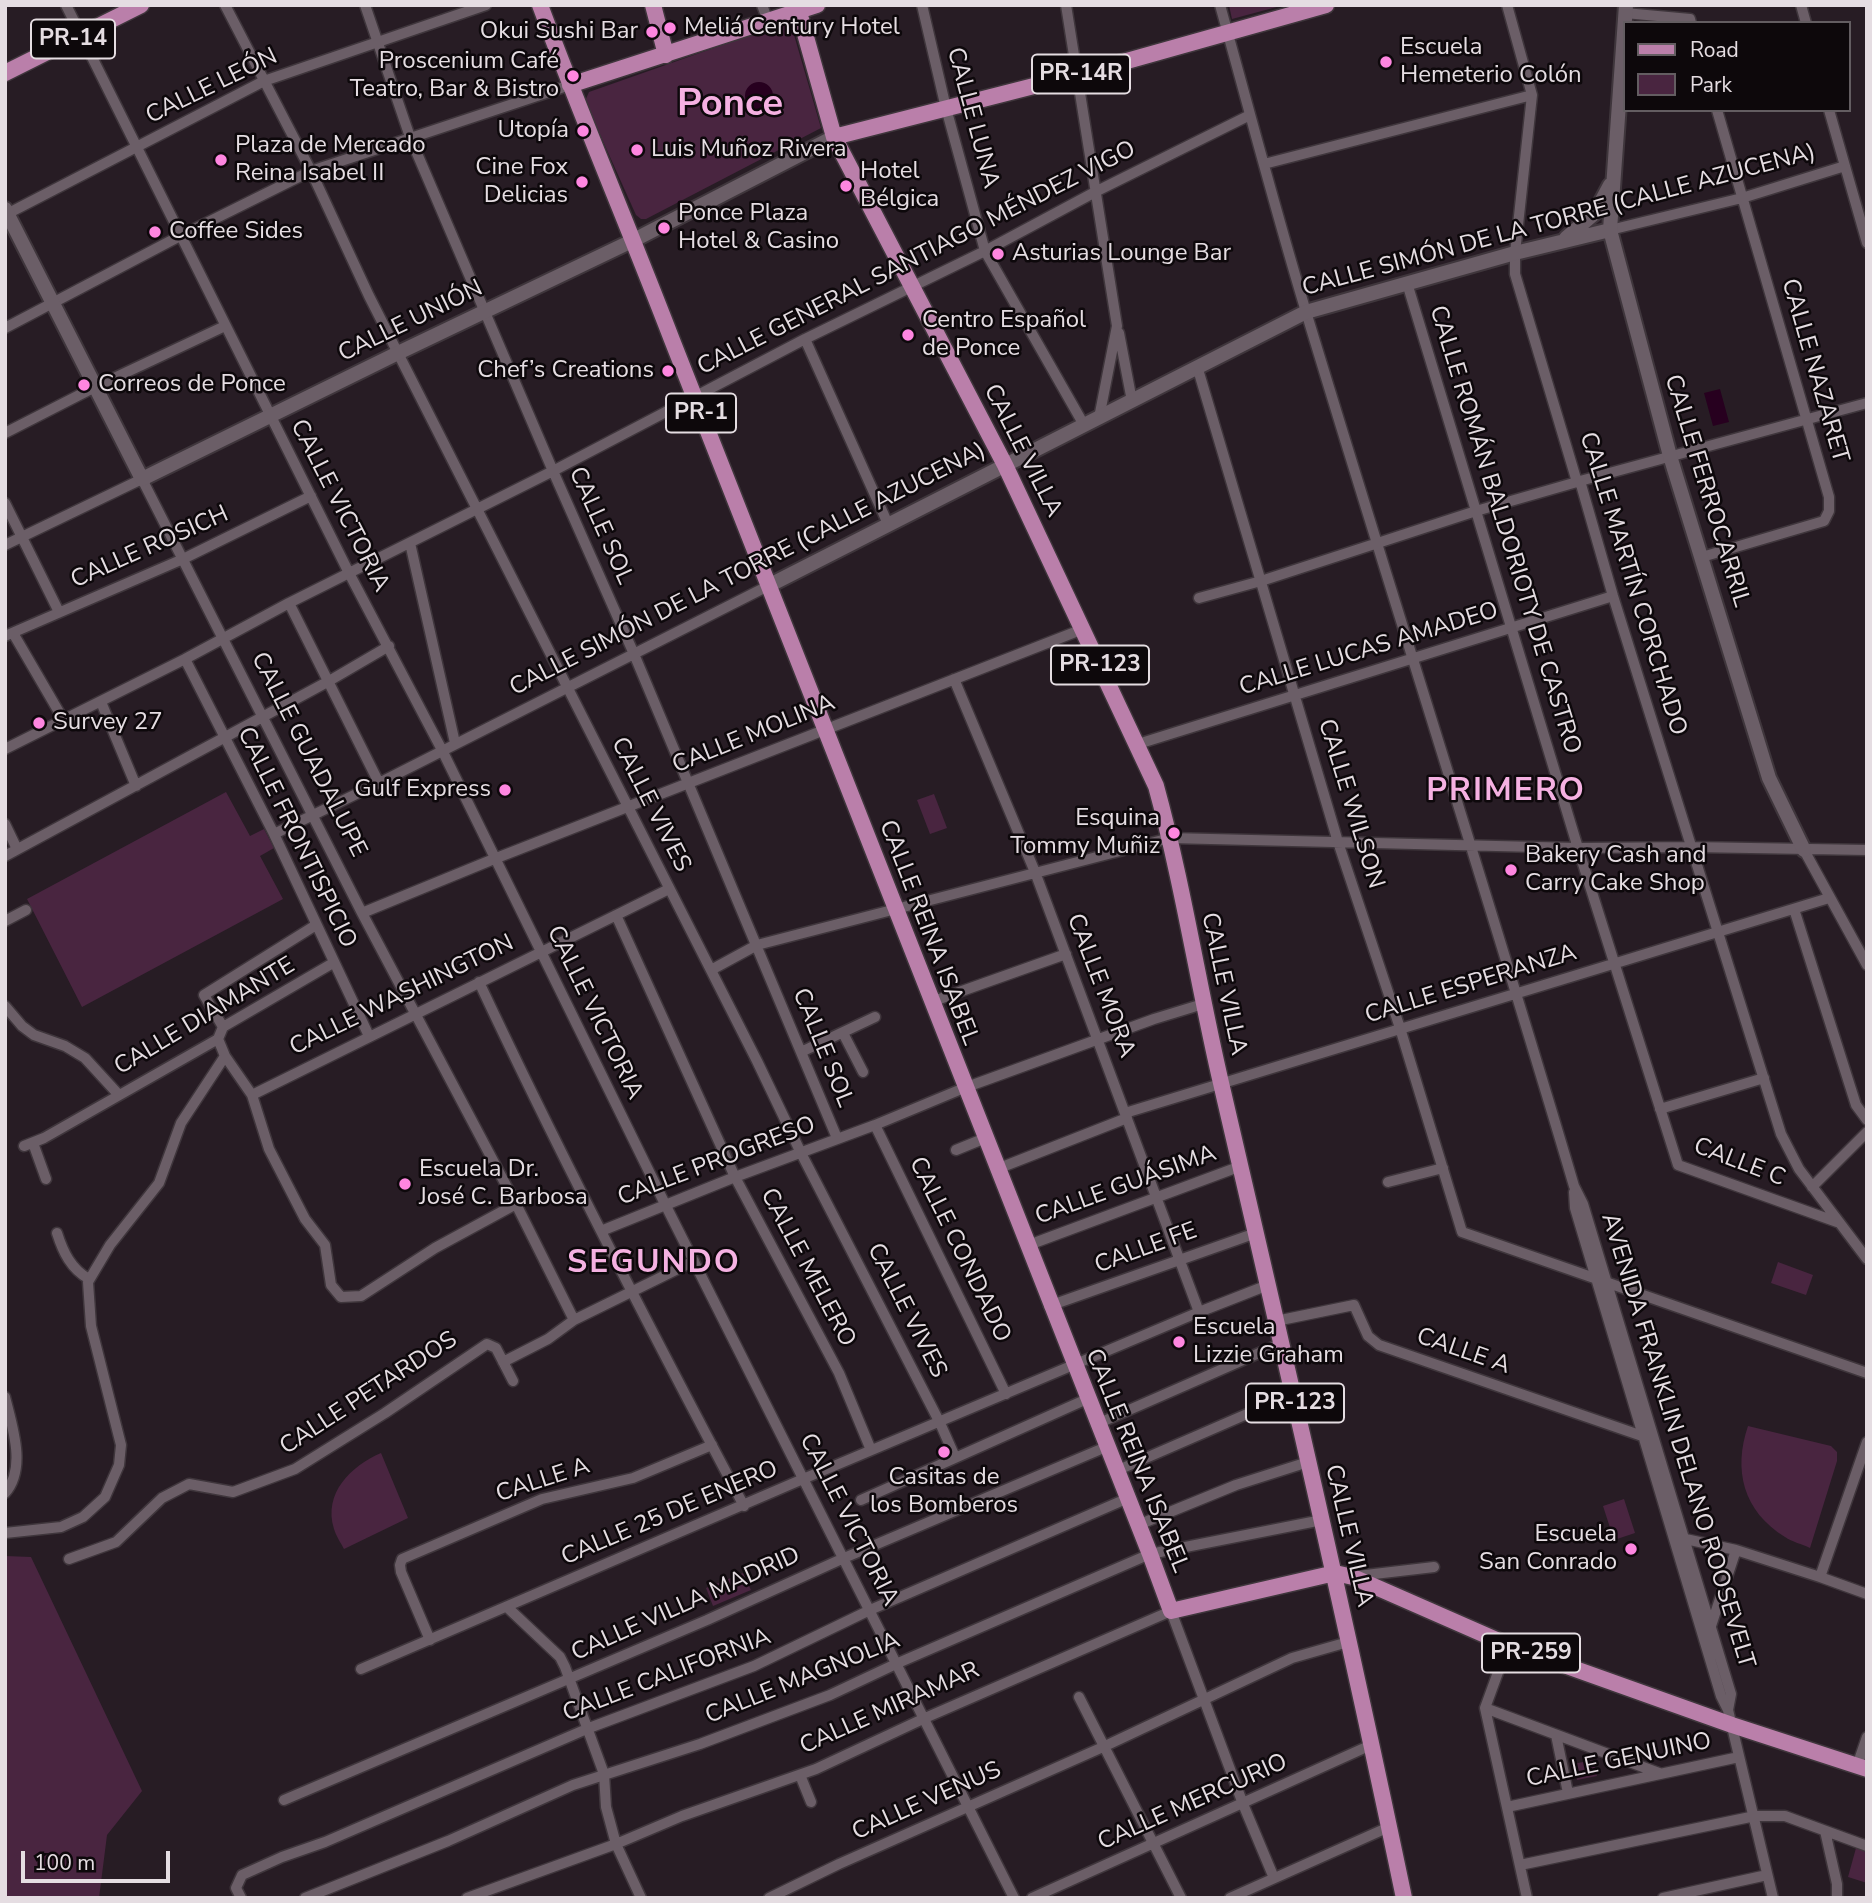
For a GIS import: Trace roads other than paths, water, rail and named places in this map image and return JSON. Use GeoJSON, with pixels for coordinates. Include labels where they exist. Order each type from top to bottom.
{"type":"FeatureCollection","features":[{"type":"Feature","properties":{"kind":"main road","name":"PR-14"},"geometry":{"type":"LineString","coordinates":[[5,73],[141,5]]}},
{"type":"Feature","properties":{"kind":"main road","name":"CALLE REINA ISABEL"},"geometry":{"type":"LineString","coordinates":[[540,5],[983,1139],[1171,1611]]}},
{"type":"Feature","properties":{"kind":"main road"},"geometry":{"type":"LineString","coordinates":[[653,5],[666,55]]}},
{"type":"Feature","properties":{"kind":"main road"},"geometry":{"type":"LineString","coordinates":[[570,85],[768,21],[797,8],[817,5]]}},
{"type":"Feature","properties":{"kind":"main road","name":"PR-14R"},"geometry":{"type":"LineString","coordinates":[[834,137],[1077,75],[1326,5]]}},
{"type":"Feature","properties":{"kind":"main road","name":"CALLE VILLA"},"geometry":{"type":"LineString","coordinates":[[797,8],[834,137],[1005,465],[1156,786],[1170,838],[1221,1084],[1335,1573],[1404,1898]]}},
{"type":"Feature","properties":{"kind":"main road","name":"PR-259"},"geometry":{"type":"LineString","coordinates":[[1335,1573],[1353,1577],[1508,1645],[1730,1718],[1862,1767]]}},
{"type":"Feature","properties":{"kind":"main road","name":"CALLE MIRAMAR"},"geometry":{"type":"LineString","coordinates":[[1171,1611],[1335,1573]]}},
{"type":"Feature","properties":{"kind":"street","name":"CALLE VICTORIA"},"geometry":{"type":"LineString","coordinates":[[66,5],[270,417],[442,750],[665,1204],[1014,1898]]}},
{"type":"Feature","properties":{"kind":"street","name":"CALLE VIVES"},"geometry":{"type":"LineString","coordinates":[[225,5],[311,171],[398,353],[955,1457]]}},
{"type":"Feature","properties":{"kind":"street","name":"CALLE SOL"},"geometry":{"type":"LineString","coordinates":[[365,5],[410,136],[634,654],[837,1138]]}},
{"type":"Feature","properties":{"kind":"street","name":"CALLE LEÓN"},"geometry":{"type":"LineString","coordinates":[[6,212],[264,80],[486,5]]}},
{"type":"Feature","properties":{"kind":"street"},"geometry":{"type":"LineString","coordinates":[[762,5],[768,21]]}},
{"type":"Feature","properties":{"kind":"street","name":"CALLE LUNA"},"geometry":{"type":"LineString","coordinates":[[922,5],[946,108],[985,251],[1084,425]]}},
{"type":"Feature","properties":{"kind":"street"},"geometry":{"type":"LineString","coordinates":[[1066,5],[1117,326],[1132,401]]}},
{"type":"Feature","properties":{"kind":"street","name":"AVENIDA FRANKLIN DELANO ROOSEVELT"},"geometry":{"type":"LineString","coordinates":[[1220,5],[1306,312],[1411,658],[1517,992],[1574,1186],[1576,1208],[1654,1440],[1721,1696],[1730,1718],[1773,1898]]}},
{"type":"Feature","properties":{"kind":"street"},"geometry":{"type":"LineString","coordinates":[[1265,164],[1532,95],[1507,5]]}},
{"type":"Feature","properties":{"kind":"street"},"geometry":{"type":"LineString","coordinates":[[1626,9],[1690,21]]}},
{"type":"Feature","properties":{"kind":"street","name":"CALLE FERROCARRIL"},"geometry":{"type":"LineString","coordinates":[[1624,35],[1611,230],[1637,340],[1769,778],[1829,898],[1862,947],[1867,965]]}},
{"type":"Feature","properties":{"kind":"street"},"geometry":{"type":"LineString","coordinates":[[5,328],[311,171],[570,85]]}},
{"type":"Feature","properties":{"kind":"street","name":"CALLE MARTÍN CORCHADO"},"geometry":{"type":"LineString","coordinates":[[1532,95],[1515,274],[1613,596],[1788,1150],[1812,1187],[1867,1259]]}},
{"type":"Feature","properties":{"kind":"street","name":"CALLE NAZARET"},"geometry":{"type":"LineString","coordinates":[[1702,556],[1824,521],[1829,511],[1829,497],[1718,112]]}},
{"type":"Feature","properties":{"kind":"street"},"geometry":{"type":"LineString","coordinates":[[1830,112],[1867,243]]}},
{"type":"Feature","properties":{"kind":"street","name":"CALLE GENERAL SANTIAGO MÉNDEZ VIGO"},"geometry":{"type":"LineString","coordinates":[[5,749],[553,471],[805,339],[985,251],[1097,191],[1250,115]]}},
{"type":"Feature","properties":{"kind":"street","name":"CALLE UNIÓN"},"geometry":{"type":"LineString","coordinates":[[5,545],[634,240],[834,137]]}},
{"type":"Feature","properties":{"kind":"street","name":"CALLE SIMÓN DE LA TORRE (CALLE AZUCENA)"},"geometry":{"type":"LineString","coordinates":[[274,834],[1306,312],[1515,253],[1742,198],[1845,166]]}},
{"type":"Feature","properties":{"kind":"street"},"geometry":{"type":"LineString","coordinates":[[1562,241],[1595,213],[1613,177]]}},
{"type":"Feature","properties":{"kind":"street","name":"CALLE GUADALUPE"},"geometry":{"type":"LineString","coordinates":[[6,212],[362,913],[516,1204],[573,1320]]}},
{"type":"Feature","properties":{"kind":"street","name":"CALLE ROMÁN BALDORIOTY DE CASTRO"},"geometry":{"type":"LineString","coordinates":[[1407,284],[1660,1110]]}},
{"type":"Feature","properties":{"kind":"street"},"geometry":{"type":"LineString","coordinates":[[5,433],[225,326]]}},
{"type":"Feature","properties":{"kind":"street"},"geometry":{"type":"LineString","coordinates":[[1099,418],[1117,326]]}},
{"type":"Feature","properties":{"kind":"street"},"geometry":{"type":"LineString","coordinates":[[805,339],[888,524]]}},
{"type":"Feature","properties":{"kind":"street","name":"CALLE WILSON"},"geometry":{"type":"LineString","coordinates":[[1197,366],[1338,842],[1400,1028],[1462,1232],[1602,1281]]}},
{"type":"Feature","properties":{"kind":"street"},"geometry":{"type":"LineString","coordinates":[[1199,598],[1261,581],[1476,511],[1867,402]]}},
{"type":"Feature","properties":{"kind":"street","name":"CALLE ROSICH"},"geometry":{"type":"LineString","coordinates":[[9,635],[183,559],[310,496]]}},
{"type":"Feature","properties":{"kind":"street"},"geometry":{"type":"LineString","coordinates":[[5,503],[59,612]]}},
{"type":"Feature","properties":{"kind":"street"},"geometry":{"type":"LineString","coordinates":[[410,543],[455,743]]}},
{"type":"Feature","properties":{"kind":"street","name":"CALLE LUCAS AMADEO"},"geometry":{"type":"LineString","coordinates":[[1138,744],[1613,596]]}},
{"type":"Feature","properties":{"kind":"street"},"geometry":{"type":"LineString","coordinates":[[289,603],[379,783]]}},
{"type":"Feature","properties":{"kind":"street","name":"CALLE MOLINA"},"geometry":{"type":"LineString","coordinates":[[362,913],[1083,629]]}},
{"type":"Feature","properties":{"kind":"street"},"geometry":{"type":"LineString","coordinates":[[9,635],[63,719]]}},
{"type":"Feature","properties":{"kind":"street"},"geometry":{"type":"LineString","coordinates":[[5,856],[329,681],[388,646]]}},
{"type":"Feature","properties":{"kind":"street","name":"CALLE FRONTISPICIO"},"geometry":{"type":"LineString","coordinates":[[185,659],[274,834],[369,1036]]}},
{"type":"Feature","properties":{"kind":"street","name":"CALLE MORA"},"geometry":{"type":"LineString","coordinates":[[954,679],[1035,872],[1199,1311]]}},
{"type":"Feature","properties":{"kind":"street"},"geometry":{"type":"LineString","coordinates":[[101,702],[136,786]]}},
{"type":"Feature","properties":{"kind":"street"},"geometry":{"type":"LineString","coordinates":[[5,824],[17,849]]}},
{"type":"Feature","properties":{"kind":"street"},"geometry":{"type":"LineString","coordinates":[[711,970],[757,945],[1170,838],[1578,848],[1867,850]]}},
{"type":"Feature","properties":{"kind":"street","name":"CALLE WASHINGTON"},"geometry":{"type":"LineString","coordinates":[[251,1095],[669,889]]}},
{"type":"Feature","properties":{"kind":"street","name":"CALLE ESPERANZA"},"geometry":{"type":"LineString","coordinates":[[997,1169],[1126,1115],[1221,1084],[1829,898]]}},
{"type":"Feature","properties":{"kind":"street"},"geometry":{"type":"LineString","coordinates":[[1794,909],[1856,1105],[1867,1120]]}},
{"type":"Feature","properties":{"kind":"street"},"geometry":{"type":"LineString","coordinates":[[5,920],[26,910]]}},
{"type":"Feature","properties":{"kind":"street","name":"CALLE MELERO"},"geometry":{"type":"LineString","coordinates":[[616,915],[735,1177],[839,1373],[871,1450]]}},
{"type":"Feature","properties":{"kind":"street"},"geometry":{"type":"LineString","coordinates":[[223,1027],[205,995],[316,925]]}},
{"type":"Feature","properties":{"kind":"street"},"geometry":{"type":"LineString","coordinates":[[931,1002],[1066,954]]}},
{"type":"Feature","properties":{"kind":"street","name":"CALLE DIAMANTE"},"geometry":{"type":"LineString","coordinates":[[46,1179],[29,1145],[218,1039],[223,1027],[333,963]]}},
{"type":"Feature","properties":{"kind":"street"},"geometry":{"type":"LineString","coordinates":[[479,982],[631,1292],[744,1506]]}},
{"type":"Feature","properties":{"kind":"street","name":"CALLE PROGRESO"},"geometry":{"type":"LineString","coordinates":[[601,1231],[964,1088],[1203,1004]]}},
{"type":"Feature","properties":{"kind":"street"},"geometry":{"type":"LineString","coordinates":[[5,1006],[22,1026],[34,1035],[65,1046],[85,1058],[118,1094]]}},
{"type":"Feature","properties":{"kind":"street"},"geometry":{"type":"LineString","coordinates":[[801,1052],[875,1017]]}},
{"type":"Feature","properties":{"kind":"street"},"geometry":{"type":"LineString","coordinates":[[843,1033],[863,1072]]}},
{"type":"Feature","properties":{"kind":"street"},"geometry":{"type":"LineString","coordinates":[[218,1039],[225,1056],[251,1095],[269,1149],[305,1219],[325,1245],[331,1285],[341,1297],[361,1296],[435,1248],[516,1204]]}},
{"type":"Feature","properties":{"kind":"street"},"geometry":{"type":"LineString","coordinates":[[5,1533],[61,1527],[83,1517],[105,1497],[119,1465],[121,1445],[91,1326],[88,1282],[110,1245],[159,1182],[181,1122],[225,1056]]}},
{"type":"Feature","properties":{"kind":"street"},"geometry":{"type":"LineString","coordinates":[[1660,1110],[1764,1078]]}},
{"type":"Feature","properties":{"kind":"street","name":"CALLE C"},"geometry":{"type":"LineString","coordinates":[[1660,1110],[1678,1165],[1839,1223]]}},
{"type":"Feature","properties":{"kind":"street","name":"CALLE CONDADO"},"geometry":{"type":"LineString","coordinates":[[875,1125],[1006,1394]]}},
{"type":"Feature","properties":{"kind":"street"},"geometry":{"type":"LineString","coordinates":[[1812,1187],[1867,1132]]}},
{"type":"Feature","properties":{"kind":"street"},"geometry":{"type":"LineString","coordinates":[[956,1150],[983,1139]]}},
{"type":"Feature","properties":{"kind":"street","name":"CALLE GUÁSIMA"},"geometry":{"type":"LineString","coordinates":[[1026,1246],[1241,1166]]}},
{"type":"Feature","properties":{"kind":"street"},"geometry":{"type":"LineString","coordinates":[[1388,1182],[1443,1168]]}},
{"type":"Feature","properties":{"kind":"street"},"geometry":{"type":"LineString","coordinates":[[57,1233],[78,1273],[89,1279]]}},
{"type":"Feature","properties":{"kind":"street","name":"CALLE FE"},"geometry":{"type":"LineString","coordinates":[[1049,1306],[1256,1233]]}},
{"type":"Feature","properties":{"kind":"street"},"geometry":{"type":"LineString","coordinates":[[513,1381],[503,1362],[548,1339],[573,1320],[694,1261]]}},
{"type":"Feature","properties":{"kind":"street"},"geometry":{"type":"LineString","coordinates":[[1602,1281],[1867,1373]]}},
{"type":"Feature","properties":{"kind":"street","name":"AVENIDA FRANKLIN DELANO ROOSEVELT"},"geometry":{"type":"LineString","coordinates":[[1602,1281],[1643,1437],[1711,1626],[1731,1694],[1730,1718]]}},
{"type":"Feature","properties":{"kind":"street","name":"CALLE 25 DE ENERO"},"geometry":{"type":"LineString","coordinates":[[361,1669],[1199,1311],[1268,1285]]}},
{"type":"Feature","properties":{"kind":"street","name":"CALLE A"},"geometry":{"type":"LineString","coordinates":[[1276,1321],[1354,1305],[1368,1336],[1379,1345],[1654,1440]]}},
{"type":"Feature","properties":{"kind":"street"},"geometry":{"type":"LineString","coordinates":[[1097,1424],[1282,1343]]}},
{"type":"Feature","properties":{"kind":"street","name":"CALLE PETARDOS"},"geometry":{"type":"LineString","coordinates":[[69,1559],[116,1542],[168,1494],[189,1485],[233,1492],[295,1469],[487,1344],[493,1345],[503,1362]]}},
{"type":"Feature","properties":{"kind":"street"},"geometry":{"type":"LineString","coordinates":[[1116,1471],[1293,1394]]}},
{"type":"Feature","properties":{"kind":"street"},"geometry":{"type":"LineString","coordinates":[[5,1397],[16,1462],[13,1480],[5,1493]]}},
{"type":"Feature","properties":{"kind":"street"},"geometry":{"type":"LineString","coordinates":[[861,1500],[1087,1399]]}},
{"type":"Feature","properties":{"kind":"street"},"geometry":{"type":"LineString","coordinates":[[1820,1577],[1863,1463],[1867,1442]]}},
{"type":"Feature","properties":{"kind":"street","name":"CALLE A"},"geometry":{"type":"LineString","coordinates":[[430,1640],[401,1572],[402,1559],[517,1509],[557,1495],[633,1478],[712,1445]]}},
{"type":"Feature","properties":{"kind":"street","name":"CALLE VILLA MADRID"},"geometry":{"type":"LineString","coordinates":[[284,1800],[1106,1447]]}},
{"type":"Feature","properties":{"kind":"street"},"geometry":{"type":"LineString","coordinates":[[1139,1525],[1236,1485],[1308,1462]]}},
{"type":"Feature","properties":{"kind":"street","name":"CALLE CALIFORNIA"},"geometry":{"type":"LineString","coordinates":[[241,1898],[236,1888],[242,1875],[589,1728],[754,1666],[870,1611],[1126,1499]]}},
{"type":"Feature","properties":{"kind":"street","name":"CALLE MAGNOLIA"},"geometry":{"type":"LineString","coordinates":[[305,1898],[448,1840],[573,1785],[762,1722],[831,1695],[898,1663],[1150,1555],[1322,1520]]}},
{"type":"Feature","properties":{"kind":"street"},"geometry":{"type":"LineString","coordinates":[[1679,1539],[1736,1550],[1867,1594]]}},
{"type":"Feature","properties":{"kind":"street"},"geometry":{"type":"LineString","coordinates":[[1711,1626],[1736,1550]]}},
{"type":"Feature","properties":{"kind":"street"},"geometry":{"type":"LineString","coordinates":[[1353,1577],[1434,1567]]}},
{"type":"Feature","properties":{"kind":"street"},"geometry":{"type":"LineString","coordinates":[[507,1607],[560,1657],[589,1728],[604,1774],[606,1808],[616,1844],[641,1898]]}},
{"type":"Feature","properties":{"kind":"street","name":"CALLE REINA ISABEL"},"geometry":{"type":"LineString","coordinates":[[1171,1611],[1202,1699],[1274,1878]]}},
{"type":"Feature","properties":{"kind":"street","name":"CALLE MIRAMAR"},"geometry":{"type":"LineString","coordinates":[[467,1898],[616,1844],[682,1816],[800,1775],[1171,1611]]}},
{"type":"Feature","properties":{"kind":"street"},"geometry":{"type":"LineString","coordinates":[[1202,1699],[1292,1658],[1348,1642]]}},
{"type":"Feature","properties":{"kind":"street"},"geometry":{"type":"LineString","coordinates":[[1508,1645],[1485,1708],[1527,1898]]}},
{"type":"Feature","properties":{"kind":"street"},"geometry":{"type":"LineString","coordinates":[[1079,1697],[1181,1898]]}},
{"type":"Feature","properties":{"kind":"street","name":"CALLE VENUS"},"geometry":{"type":"LineString","coordinates":[[769,1898],[1103,1747],[1202,1699]]}},
{"type":"Feature","properties":{"kind":"street"},"geometry":{"type":"LineString","coordinates":[[1485,1708],[1659,1773]]}},
{"type":"Feature","properties":{"kind":"street"},"geometry":{"type":"LineString","coordinates":[[1556,1735],[1568,1793]]}},
{"type":"Feature","properties":{"kind":"street"},"geometry":{"type":"LineString","coordinates":[[1862,1767],[1867,1737]]}},
{"type":"Feature","properties":{"kind":"street","name":"CALLE MERCURIO"},"geometry":{"type":"LineString","coordinates":[[1032,1898],[1371,1745]]}},
{"type":"Feature","properties":{"kind":"street","name":"CALLE GENUINO"},"geometry":{"type":"LineString","coordinates":[[1507,1807],[1739,1757]]}},
{"type":"Feature","properties":{"kind":"street"},"geometry":{"type":"LineString","coordinates":[[800,1775],[811,1802]]}},
{"type":"Feature","properties":{"kind":"street"},"geometry":{"type":"LineString","coordinates":[[1520,1865],[1755,1816],[1785,1816],[1867,1846]]}},
{"type":"Feature","properties":{"kind":"street"},"geometry":{"type":"LineString","coordinates":[[1230,1898],[1389,1827]]}},
{"type":"Feature","properties":{"kind":"street"},"geometry":{"type":"LineString","coordinates":[[1825,1831],[1837,1884],[1837,1898]]}},
{"type":"Feature","properties":{"kind":"street"},"geometry":{"type":"LineString","coordinates":[[1663,1898],[1767,1875]]}},
{"type":"Feature","properties":{"kind":"place","name":"Meliá Century Hotel"},"geometry":{"type":"Point","coordinates":[670,28]}},
{"type":"Feature","properties":{"kind":"place","name":"Okui Sushi Bar"},"geometry":{"type":"Point","coordinates":[652,32]}},
{"type":"Feature","properties":{"kind":"place","name":"Escuela Hemeterio Colón"},"geometry":{"type":"Point","coordinates":[1386,62]}},
{"type":"Feature","properties":{"kind":"place","name":"Proscenium Café Teatro, Bar & Bistro"},"geometry":{"type":"Point","coordinates":[573,76]}},
{"type":"Feature","properties":{"kind":"place","name":"Utopía"},"geometry":{"type":"Point","coordinates":[583,131]}},
{"type":"Feature","properties":{"kind":"place","name":"Luis Muñoz Rivera"},"geometry":{"type":"Point","coordinates":[637,150]}},
{"type":"Feature","properties":{"kind":"place","name":"Plaza de Mercado Reina Isabel II"},"geometry":{"type":"Point","coordinates":[221,160]}},
{"type":"Feature","properties":{"kind":"place","name":"Cine Fox Delicias"},"geometry":{"type":"Point","coordinates":[582,182]}},
{"type":"Feature","properties":{"kind":"place","name":"Hotel Bélgica"},"geometry":{"type":"Point","coordinates":[846,186]}},
{"type":"Feature","properties":{"kind":"place","name":"Ponce Plaza Hotel & Casino"},"geometry":{"type":"Point","coordinates":[664,228]}},
{"type":"Feature","properties":{"kind":"place","name":"Coffee Sides"},"geometry":{"type":"Point","coordinates":[155,232]}},
{"type":"Feature","properties":{"kind":"place","name":"Asturias Lounge Bar"},"geometry":{"type":"Point","coordinates":[998,254]}},
{"type":"Feature","properties":{"kind":"place","name":"Centro Español de Ponce"},"geometry":{"type":"Point","coordinates":[908,335]}},
{"type":"Feature","properties":{"kind":"place","name":"Chef’s Creations"},"geometry":{"type":"Point","coordinates":[668,371]}},
{"type":"Feature","properties":{"kind":"place","name":"Correos de Ponce"},"geometry":{"type":"Point","coordinates":[84,385]}},
{"type":"Feature","properties":{"kind":"place","name":"Survey 27"},"geometry":{"type":"Point","coordinates":[39,723]}},
{"type":"Feature","properties":{"kind":"place","name":"Gulf Express"},"geometry":{"type":"Point","coordinates":[505,790]}},
{"type":"Feature","properties":{"kind":"place","name":"Esquina Tommy Muñiz"},"geometry":{"type":"Point","coordinates":[1174,833]}},
{"type":"Feature","properties":{"kind":"place","name":"Bakery Cash and Carry Cake Shop"},"geometry":{"type":"Point","coordinates":[1511,870]}},
{"type":"Feature","properties":{"kind":"place","name":"Escuela Dr. José C. Barbosa"},"geometry":{"type":"Point","coordinates":[405,1184]}},
{"type":"Feature","properties":{"kind":"place","name":"Escuela Lizzie Graham"},"geometry":{"type":"Point","coordinates":[1179,1342]}},
{"type":"Feature","properties":{"kind":"place","name":"Casitas de los Bomberos"},"geometry":{"type":"Point","coordinates":[944,1452]}},
{"type":"Feature","properties":{"kind":"place","name":"Escuela San Conrado"},"geometry":{"type":"Point","coordinates":[1631,1549]}},
{"type":"Feature","properties":{"kind":"district","name":"Ponce"},"geometry":{"type":"Point","coordinates":[730,106]}},
{"type":"Feature","properties":{"kind":"district","name":"PRIMERO"},"geometry":{"type":"Point","coordinates":[1506,792]}},
{"type":"Feature","properties":{"kind":"district","name":"SEGUNDO"},"geometry":{"type":"Point","coordinates":[654,1264]}}]}
